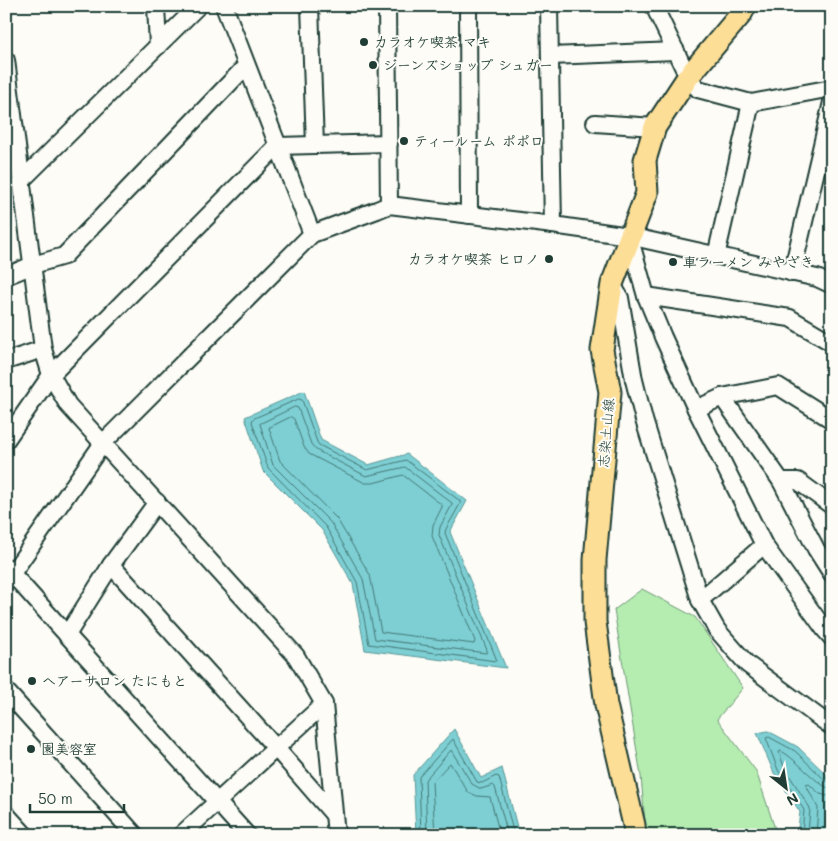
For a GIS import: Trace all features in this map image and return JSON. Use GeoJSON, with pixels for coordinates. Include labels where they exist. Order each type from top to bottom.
{"type":"FeatureCollection","features":[{"type":"Feature","properties":{"kind":"main road","name":"志染土山線"},"geometry":{"type":"LineString","coordinates":[[635,835],[606,706],[595,622],[595,560],[610,392],[602,350],[612,284],[647,193],[645,160],[655,127],[688,77],[741,14],[745,6]]}},
{"type":"Feature","properties":{"kind":"street"},"geometry":{"type":"LineString","coordinates":[[156,6],[158,46]]}},
{"type":"Feature","properties":{"kind":"street"},"geometry":{"type":"LineString","coordinates":[[22,180],[198,6]]}},
{"type":"Feature","properties":{"kind":"street"},"geometry":{"type":"LineString","coordinates":[[224,6],[312,234]]}},
{"type":"Feature","properties":{"kind":"street"},"geometry":{"type":"LineString","coordinates":[[310,6],[315,145]]}},
{"type":"Feature","properties":{"kind":"street"},"geometry":{"type":"LineString","coordinates":[[387,6],[389,206]]}},
{"type":"Feature","properties":{"kind":"street"},"geometry":{"type":"LineString","coordinates":[[468,6],[469,215]]}},
{"type":"Feature","properties":{"kind":"street"},"geometry":{"type":"LineString","coordinates":[[549,6],[553,225]]}},
{"type":"Feature","properties":{"kind":"street"},"geometry":{"type":"LineString","coordinates":[[654,6],[688,77],[698,89],[751,103],[832,88]]}},
{"type":"Feature","properties":{"kind":"street"},"geometry":{"type":"LineString","coordinates":[[550,56],[676,51]]}},
{"type":"Feature","properties":{"kind":"street"},"geometry":{"type":"LineString","coordinates":[[6,60],[12,157],[22,180],[43,349],[51,375],[68,405],[296,656],[324,704],[336,835]]}},
{"type":"Feature","properties":{"kind":"street"},"geometry":{"type":"LineString","coordinates":[[6,276],[32,265],[64,256],[246,66]]}},
{"type":"Feature","properties":{"kind":"street"},"geometry":{"type":"LineString","coordinates":[[792,273],[832,102]]}},
{"type":"Feature","properties":{"kind":"street"},"geometry":{"type":"LineString","coordinates":[[716,256],[751,103]]}},
{"type":"Feature","properties":{"kind":"street"},"geometry":{"type":"LineString","coordinates":[[595,123],[655,127]]}},
{"type":"Feature","properties":{"kind":"street"},"geometry":{"type":"LineString","coordinates":[[6,440],[51,375],[278,146],[389,143]]}},
{"type":"Feature","properties":{"kind":"street"},"geometry":{"type":"LineString","coordinates":[[247,835],[67,635],[8,574],[103,443],[312,234],[389,206],[629,236],[816,278],[832,285]]}},
{"type":"Feature","properties":{"kind":"street"},"geometry":{"type":"LineString","coordinates":[[629,236],[646,296],[663,337],[696,409],[764,545],[832,638]]}},
{"type":"Feature","properties":{"kind":"street"},"geometry":{"type":"LineString","coordinates":[[612,284],[620,298],[634,380],[644,420],[700,600],[717,630],[747,664],[832,727]]}},
{"type":"Feature","properties":{"kind":"street"},"geometry":{"type":"LineString","coordinates":[[646,296],[790,318],[832,343]]}},
{"type":"Feature","properties":{"kind":"street"},"geometry":{"type":"LineString","coordinates":[[6,361],[43,349]]}},
{"type":"Feature","properties":{"kind":"street"},"geometry":{"type":"LineString","coordinates":[[696,409],[722,398],[778,386],[832,420]]}},
{"type":"Feature","properties":{"kind":"street"},"geometry":{"type":"LineString","coordinates":[[722,398],[780,481],[816,550],[832,574]]}},
{"type":"Feature","properties":{"kind":"street"},"geometry":{"type":"LineString","coordinates":[[780,481],[798,481],[832,506]]}},
{"type":"Feature","properties":{"kind":"street"},"geometry":{"type":"LineString","coordinates":[[67,635],[111,565],[157,502]]}},
{"type":"Feature","properties":{"kind":"street"},"geometry":{"type":"LineString","coordinates":[[700,600],[764,545]]}},
{"type":"Feature","properties":{"kind":"street"},"geometry":{"type":"LineString","coordinates":[[111,565],[334,815]]}},
{"type":"Feature","properties":{"kind":"street"},"geometry":{"type":"LineString","coordinates":[[6,691],[135,835]]}},
{"type":"Feature","properties":{"kind":"street"},"geometry":{"type":"LineString","coordinates":[[181,835],[324,704]]}},
{"type":"Feature","properties":{"kind":"street"},"geometry":{"type":"LineString","coordinates":[[6,814],[25,835]]}},
{"type":"Feature","properties":{"kind":"green space"},"geometry":{"type":"Polygon","coordinates":[[[642,589],[695,617],[743,688],[717,719],[756,771],[777,835],[646,835],[641,776],[614,610],[642,589]]]}},
{"type":"Feature","properties":{"kind":"water"},"geometry":{"type":"Polygon","coordinates":[[[304,391],[321,440],[368,465],[407,454],[467,501],[450,532],[506,668],[365,650],[353,584],[322,530],[263,471],[245,417],[304,391]]]}},
{"type":"Feature","properties":{"kind":"water"},"geometry":{"type":"Polygon","coordinates":[[[454,729],[481,778],[502,768],[519,835],[416,835],[413,775],[454,729]]]}},
{"type":"Feature","properties":{"kind":"water"},"geometry":{"type":"Polygon","coordinates":[[[768,731],[798,747],[831,779],[832,835],[797,835],[800,812],[774,773],[757,733],[768,731]]]}},
{"type":"Feature","properties":{"kind":"place","name":"カラオケ喫茶 マキ"},"geometry":{"type":"Point","coordinates":[364,42]}},
{"type":"Feature","properties":{"kind":"place","name":"ジーンズショップ シュガー"},"geometry":{"type":"Point","coordinates":[373,65]}},
{"type":"Feature","properties":{"kind":"place","name":"ティールーム ポポロ"},"geometry":{"type":"Point","coordinates":[404,141]}},
{"type":"Feature","properties":{"kind":"place","name":"カラオケ喫茶 ヒロノ"},"geometry":{"type":"Point","coordinates":[549,259]}},
{"type":"Feature","properties":{"kind":"place","name":"車ラーメン みやざき"},"geometry":{"type":"Point","coordinates":[673,262]}},
{"type":"Feature","properties":{"kind":"place","name":"ヘアーサロン たにもと"},"geometry":{"type":"Point","coordinates":[32,681]}},
{"type":"Feature","properties":{"kind":"place","name":"園美容室"},"geometry":{"type":"Point","coordinates":[31,749]}}]}
